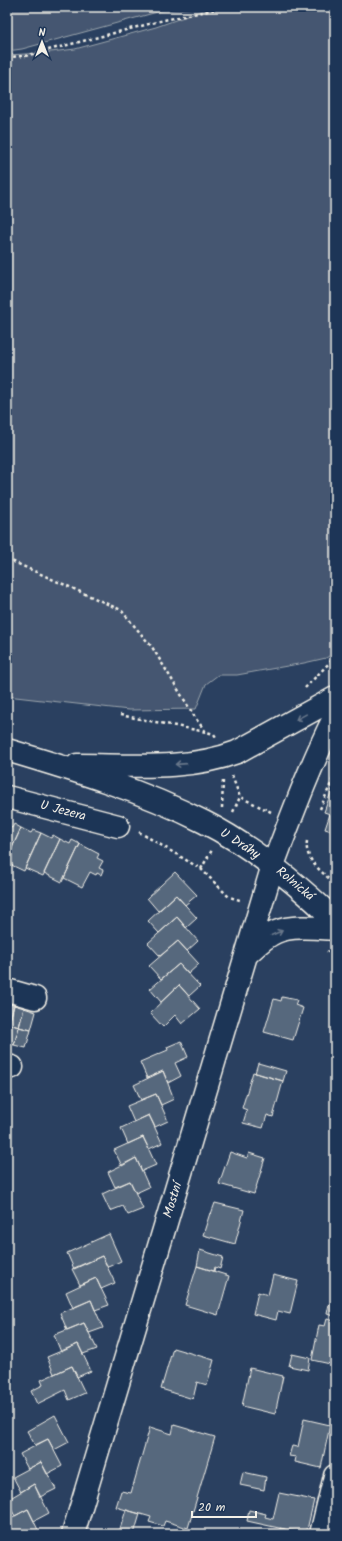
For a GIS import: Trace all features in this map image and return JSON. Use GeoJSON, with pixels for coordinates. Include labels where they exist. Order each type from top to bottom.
{"type":"FeatureCollection","features":[{"type":"Feature","properties":{"kind":"street","name":"U Dráhy"},"geometry":{"type":"LineString","coordinates":[[56,765],[170,765],[200,762],[222,748],[237,752],[335,698]]}},
{"type":"Feature","properties":{"kind":"street","name":"U Dráhy"},"geometry":{"type":"LineString","coordinates":[[7,750],[110,782],[156,800],[204,822],[273,865],[301,794],[335,716]]}},
{"type":"Feature","properties":{"kind":"street","name":"U Jezera"},"geometry":{"type":"LineString","coordinates":[[7,797],[118,826]]}},
{"type":"Feature","properties":{"kind":"street","name":"Mostní"},"geometry":{"type":"LineString","coordinates":[[73,1534],[273,865]]}},
{"type":"Feature","properties":{"kind":"street","name":"Rolnická"},"geometry":{"type":"LineString","coordinates":[[273,865],[335,920]]}},
{"type":"Feature","properties":{"kind":"street"},"geometry":{"type":"LineString","coordinates":[[246,955],[257,944],[275,932],[286,929],[335,929]]}},
{"type":"Feature","properties":{"kind":"street"},"geometry":{"type":"LineString","coordinates":[[7,990],[35,998]]}},
{"type":"Feature","properties":{"kind":"street"},"geometry":{"type":"LineString","coordinates":[[321,1534],[335,1476]]}},
{"type":"Feature","properties":{"kind":"path"},"geometry":{"type":"LineString","coordinates":[[7,57],[24,56],[164,20],[227,7]]}},
{"type":"Feature","properties":{"kind":"path"},"geometry":{"type":"LineString","coordinates":[[7,559],[121,610],[152,647],[196,719],[206,732]]}},
{"type":"Feature","properties":{"kind":"path"},"geometry":{"type":"LineString","coordinates":[[120,715],[214,734],[222,748],[223,833]]}},
{"type":"Feature","properties":{"kind":"path"},"geometry":{"type":"LineString","coordinates":[[317,816],[335,774]]}},
{"type":"Feature","properties":{"kind":"path"},"geometry":{"type":"LineString","coordinates":[[118,826],[126,824],[201,869],[229,897],[260,906]]}},
{"type":"Feature","properties":{"kind":"path"},"geometry":{"type":"LineString","coordinates":[[309,836],[307,844],[309,860],[335,884]]}},
{"type":"Feature","properties":{"kind":"shaded area"},"geometry":{"type":"Polygon","coordinates":[[[7,7],[197,7],[161,11],[22,49],[7,51],[7,7]]]}},
{"type":"Feature","properties":{"kind":"shaded area"},"geometry":{"type":"Polygon","coordinates":[[[231,7],[335,7],[335,652],[326,658],[304,663],[237,675],[218,675],[206,684],[196,709],[129,710],[7,696],[7,55],[75,49],[156,27],[198,12],[231,7]]]}},
{"type":"Feature","properties":{"kind":"building"},"geometry":{"type":"Polygon","coordinates":[[[335,781],[335,832],[325,829],[330,814],[324,812],[335,781]]]}},
{"type":"Feature","properties":{"kind":"building"},"geometry":{"type":"Polygon","coordinates":[[[14,824],[21,828],[7,859],[7,825],[12,828],[14,824]]]}},
{"type":"Feature","properties":{"kind":"building"},"geometry":{"type":"Polygon","coordinates":[[[21,828],[31,833],[33,830],[41,833],[24,871],[7,863],[7,859],[21,828]]]}},
{"type":"Feature","properties":{"kind":"building"},"geometry":{"type":"Polygon","coordinates":[[[41,833],[51,838],[53,835],[60,839],[43,876],[25,868],[41,833]]]}},
{"type":"Feature","properties":{"kind":"building"},"geometry":{"type":"Polygon","coordinates":[[[60,839],[70,844],[72,840],[80,844],[62,882],[44,873],[60,839]]]}},
{"type":"Feature","properties":{"kind":"building"},"geometry":{"type":"Polygon","coordinates":[[[80,844],[99,854],[97,858],[103,861],[99,868],[103,870],[101,875],[97,873],[96,875],[90,872],[82,887],[64,878],[80,844]]]}},
{"type":"Feature","properties":{"kind":"building"},"geometry":{"type":"Polygon","coordinates":[[[175,872],[197,895],[185,905],[176,895],[158,911],[147,898],[175,872]]]}},
{"type":"Feature","properties":{"kind":"building"},"geometry":{"type":"Polygon","coordinates":[[[176,895],[197,918],[186,928],[177,917],[159,933],[148,921],[176,895]]]}},
{"type":"Feature","properties":{"kind":"building"},"geometry":{"type":"Polygon","coordinates":[[[177,917],[198,941],[187,951],[178,941],[160,956],[148,943],[177,917]]]}},
{"type":"Feature","properties":{"kind":"building"},"geometry":{"type":"Polygon","coordinates":[[[178,941],[199,964],[188,974],[179,964],[161,979],[149,966],[178,941]]]}},
{"type":"Feature","properties":{"kind":"building"},"geometry":{"type":"Polygon","coordinates":[[[179,964],[200,986],[189,996],[179,985],[161,1002],[150,989],[179,964]]]}},
{"type":"Feature","properties":{"kind":"building"},"geometry":{"type":"Polygon","coordinates":[[[179,985],[200,1009],[182,1024],[175,1015],[163,1027],[150,1013],[179,985]]]}},
{"type":"Feature","properties":{"kind":"building"},"geometry":{"type":"Polygon","coordinates":[[[282,997],[297,1000],[295,1005],[303,1008],[293,1040],[264,1032],[274,999],[281,1001],[282,997]]]}},
{"type":"Feature","properties":{"kind":"building"},"geometry":{"type":"Polygon","coordinates":[[[7,1004],[14,1005],[9,1024],[7,1023],[7,1004]]]}},
{"type":"Feature","properties":{"kind":"building"},"geometry":{"type":"Polygon","coordinates":[[[14,1005],[24,1008],[19,1027],[9,1024],[14,1005]]]}},
{"type":"Feature","properties":{"kind":"building"},"geometry":{"type":"Polygon","coordinates":[[[24,1008],[36,1012],[31,1030],[19,1027],[24,1008]]]}},
{"type":"Feature","properties":{"kind":"building"},"geometry":{"type":"Polygon","coordinates":[[[9,1024],[19,1027],[14,1045],[7,1043],[7,1030],[9,1024]]]}},
{"type":"Feature","properties":{"kind":"building"},"geometry":{"type":"Polygon","coordinates":[[[19,1027],[31,1030],[26,1048],[14,1045],[19,1027]]]}},
{"type":"Feature","properties":{"kind":"building"},"geometry":{"type":"Polygon","coordinates":[[[181,1041],[188,1057],[175,1063],[181,1076],[168,1083],[163,1071],[147,1078],[140,1062],[168,1050],[167,1047],[181,1041]]]}},
{"type":"Feature","properties":{"kind":"building"},"geometry":{"type":"Polygon","coordinates":[[[258,1063],[286,1071],[283,1081],[255,1073],[258,1063]]]}},
{"type":"Feature","properties":{"kind":"building"},"geometry":{"type":"Polygon","coordinates":[[[163,1071],[174,1099],[161,1105],[156,1094],[141,1100],[134,1085],[163,1071]]]}},
{"type":"Feature","properties":{"kind":"building"},"geometry":{"type":"Polygon","coordinates":[[[253,1072],[283,1081],[273,1117],[267,1115],[263,1128],[243,1123],[247,1110],[242,1108],[253,1072]]]}},
{"type":"Feature","properties":{"kind":"building"},"geometry":{"type":"Polygon","coordinates":[[[7,1090],[12,1091],[7,1109],[7,1090]]]}},
{"type":"Feature","properties":{"kind":"building"},"geometry":{"type":"Polygon","coordinates":[[[156,1094],[168,1121],[155,1127],[149,1115],[134,1122],[127,1106],[156,1094]]]}},
{"type":"Feature","properties":{"kind":"building"},"geometry":{"type":"Polygon","coordinates":[[[149,1115],[162,1143],[149,1149],[143,1137],[128,1144],[121,1128],[149,1115]]]}},
{"type":"Feature","properties":{"kind":"building"},"geometry":{"type":"Polygon","coordinates":[[[143,1137],[156,1165],[142,1171],[136,1158],[122,1166],[114,1150],[143,1137]]]}},
{"type":"Feature","properties":{"kind":"building"},"geometry":{"type":"Polygon","coordinates":[[[230,1152],[247,1158],[249,1153],[265,1158],[254,1194],[219,1184],[230,1152]]]}},
{"type":"Feature","properties":{"kind":"building"},"geometry":{"type":"Polygon","coordinates":[[[136,1158],[149,1187],[136,1193],[130,1181],[115,1187],[108,1172],[136,1158]]]}},
{"type":"Feature","properties":{"kind":"building"},"geometry":{"type":"Polygon","coordinates":[[[130,1181],[143,1209],[128,1215],[123,1206],[110,1211],[102,1194],[130,1181]]]}},
{"type":"Feature","properties":{"kind":"building"},"geometry":{"type":"Polygon","coordinates":[[[215,1203],[244,1210],[235,1244],[203,1235],[215,1203]]]}},
{"type":"Feature","properties":{"kind":"building"},"geometry":{"type":"Polygon","coordinates":[[[109,1234],[121,1261],[108,1267],[102,1256],[74,1269],[67,1253],[109,1234]]]}},
{"type":"Feature","properties":{"kind":"building"},"geometry":{"type":"Polygon","coordinates":[[[200,1250],[223,1257],[220,1269],[215,1267],[214,1271],[197,1266],[200,1250]]]}},
{"type":"Feature","properties":{"kind":"building"},"geometry":{"type":"Polygon","coordinates":[[[102,1256],[115,1283],[101,1289],[96,1278],[80,1285],[72,1269],[102,1256]]]}},
{"type":"Feature","properties":{"kind":"building"},"geometry":{"type":"Polygon","coordinates":[[[197,1266],[229,1276],[218,1315],[185,1305],[197,1266]]]}},
{"type":"Feature","properties":{"kind":"building"},"geometry":{"type":"Polygon","coordinates":[[[273,1275],[298,1281],[290,1314],[278,1311],[276,1320],[253,1314],[258,1292],[268,1295],[273,1275]]]}},
{"type":"Feature","properties":{"kind":"building"},"geometry":{"type":"Polygon","coordinates":[[[96,1278],[109,1305],[95,1310],[91,1300],[73,1308],[66,1292],[96,1278]]]}},
{"type":"Feature","properties":{"kind":"building"},"geometry":{"type":"Polygon","coordinates":[[[91,1300],[103,1328],[89,1333],[84,1323],[67,1330],[60,1313],[91,1300]]]}},
{"type":"Feature","properties":{"kind":"building"},"geometry":{"type":"Polygon","coordinates":[[[329,1304],[335,1305],[335,1316],[327,1314],[329,1304]]]}},
{"type":"Feature","properties":{"kind":"building"},"geometry":{"type":"Polygon","coordinates":[[[327,1319],[335,1321],[335,1365],[312,1360],[319,1325],[325,1326],[327,1319]]]}},
{"type":"Feature","properties":{"kind":"building"},"geometry":{"type":"Polygon","coordinates":[[[84,1323],[97,1349],[83,1354],[78,1344],[61,1352],[54,1335],[84,1323]]]}},
{"type":"Feature","properties":{"kind":"building"},"geometry":{"type":"Polygon","coordinates":[[[78,1344],[91,1371],[77,1377],[72,1366],[54,1374],[47,1357],[78,1344]]]}},
{"type":"Feature","properties":{"kind":"building"},"geometry":{"type":"Polygon","coordinates":[[[173,1348],[214,1360],[207,1385],[197,1382],[193,1399],[161,1389],[173,1348]]]}},
{"type":"Feature","properties":{"kind":"building"},"geometry":{"type":"Polygon","coordinates":[[[292,1354],[310,1358],[308,1370],[289,1366],[292,1354]]]}},
{"type":"Feature","properties":{"kind":"building"},"geometry":{"type":"Polygon","coordinates":[[[72,1366],[85,1393],[69,1400],[65,1390],[37,1404],[31,1391],[43,1385],[41,1380],[72,1366]]]}},
{"type":"Feature","properties":{"kind":"building"},"geometry":{"type":"Polygon","coordinates":[[[250,1368],[283,1376],[275,1414],[242,1406],[250,1368]]]}},
{"type":"Feature","properties":{"kind":"building"},"geometry":{"type":"Polygon","coordinates":[[[55,1415],[69,1442],[54,1450],[48,1439],[35,1445],[27,1431],[55,1415]]]}},
{"type":"Feature","properties":{"kind":"building"},"geometry":{"type":"Polygon","coordinates":[[[304,1419],[330,1425],[321,1468],[295,1462],[296,1457],[289,1456],[292,1446],[298,1447],[304,1419]]]}},
{"type":"Feature","properties":{"kind":"building"},"geometry":{"type":"Polygon","coordinates":[[[174,1425],[215,1437],[188,1528],[165,1521],[163,1526],[149,1522],[151,1517],[116,1507],[121,1491],[131,1493],[150,1427],[172,1434],[174,1425]]]}},
{"type":"Feature","properties":{"kind":"building"},"geometry":{"type":"Polygon","coordinates":[[[48,1439],[62,1466],[47,1474],[41,1462],[28,1469],[20,1454],[48,1439]]]}},
{"type":"Feature","properties":{"kind":"building"},"geometry":{"type":"Polygon","coordinates":[[[41,1462],[56,1489],[40,1497],[34,1484],[21,1492],[13,1477],[41,1462]]]}},
{"type":"Feature","properties":{"kind":"building"},"geometry":{"type":"Polygon","coordinates":[[[243,1472],[266,1477],[264,1490],[240,1485],[243,1472]]]}},
{"type":"Feature","properties":{"kind":"building"},"geometry":{"type":"Polygon","coordinates":[[[34,1484],[49,1513],[34,1521],[28,1509],[15,1516],[7,1500],[34,1484]]]}},
{"type":"Feature","properties":{"kind":"building"},"geometry":{"type":"Polygon","coordinates":[[[279,1493],[314,1500],[306,1534],[247,1521],[249,1510],[266,1514],[265,1517],[273,1519],[279,1493]]]}},
{"type":"Feature","properties":{"kind":"building"},"geometry":{"type":"Polygon","coordinates":[[[28,1509],[40,1534],[7,1534],[7,1520],[28,1509]]]}},
{"type":"Feature","properties":{"kind":"building"},"geometry":{"type":"Polygon","coordinates":[[[126,1510],[140,1514],[134,1534],[119,1532],[126,1510]]]}},
{"type":"Feature","properties":{"kind":"building"},"geometry":{"type":"Polygon","coordinates":[[[280,1528],[306,1534],[279,1534],[280,1528]]]}}]}
